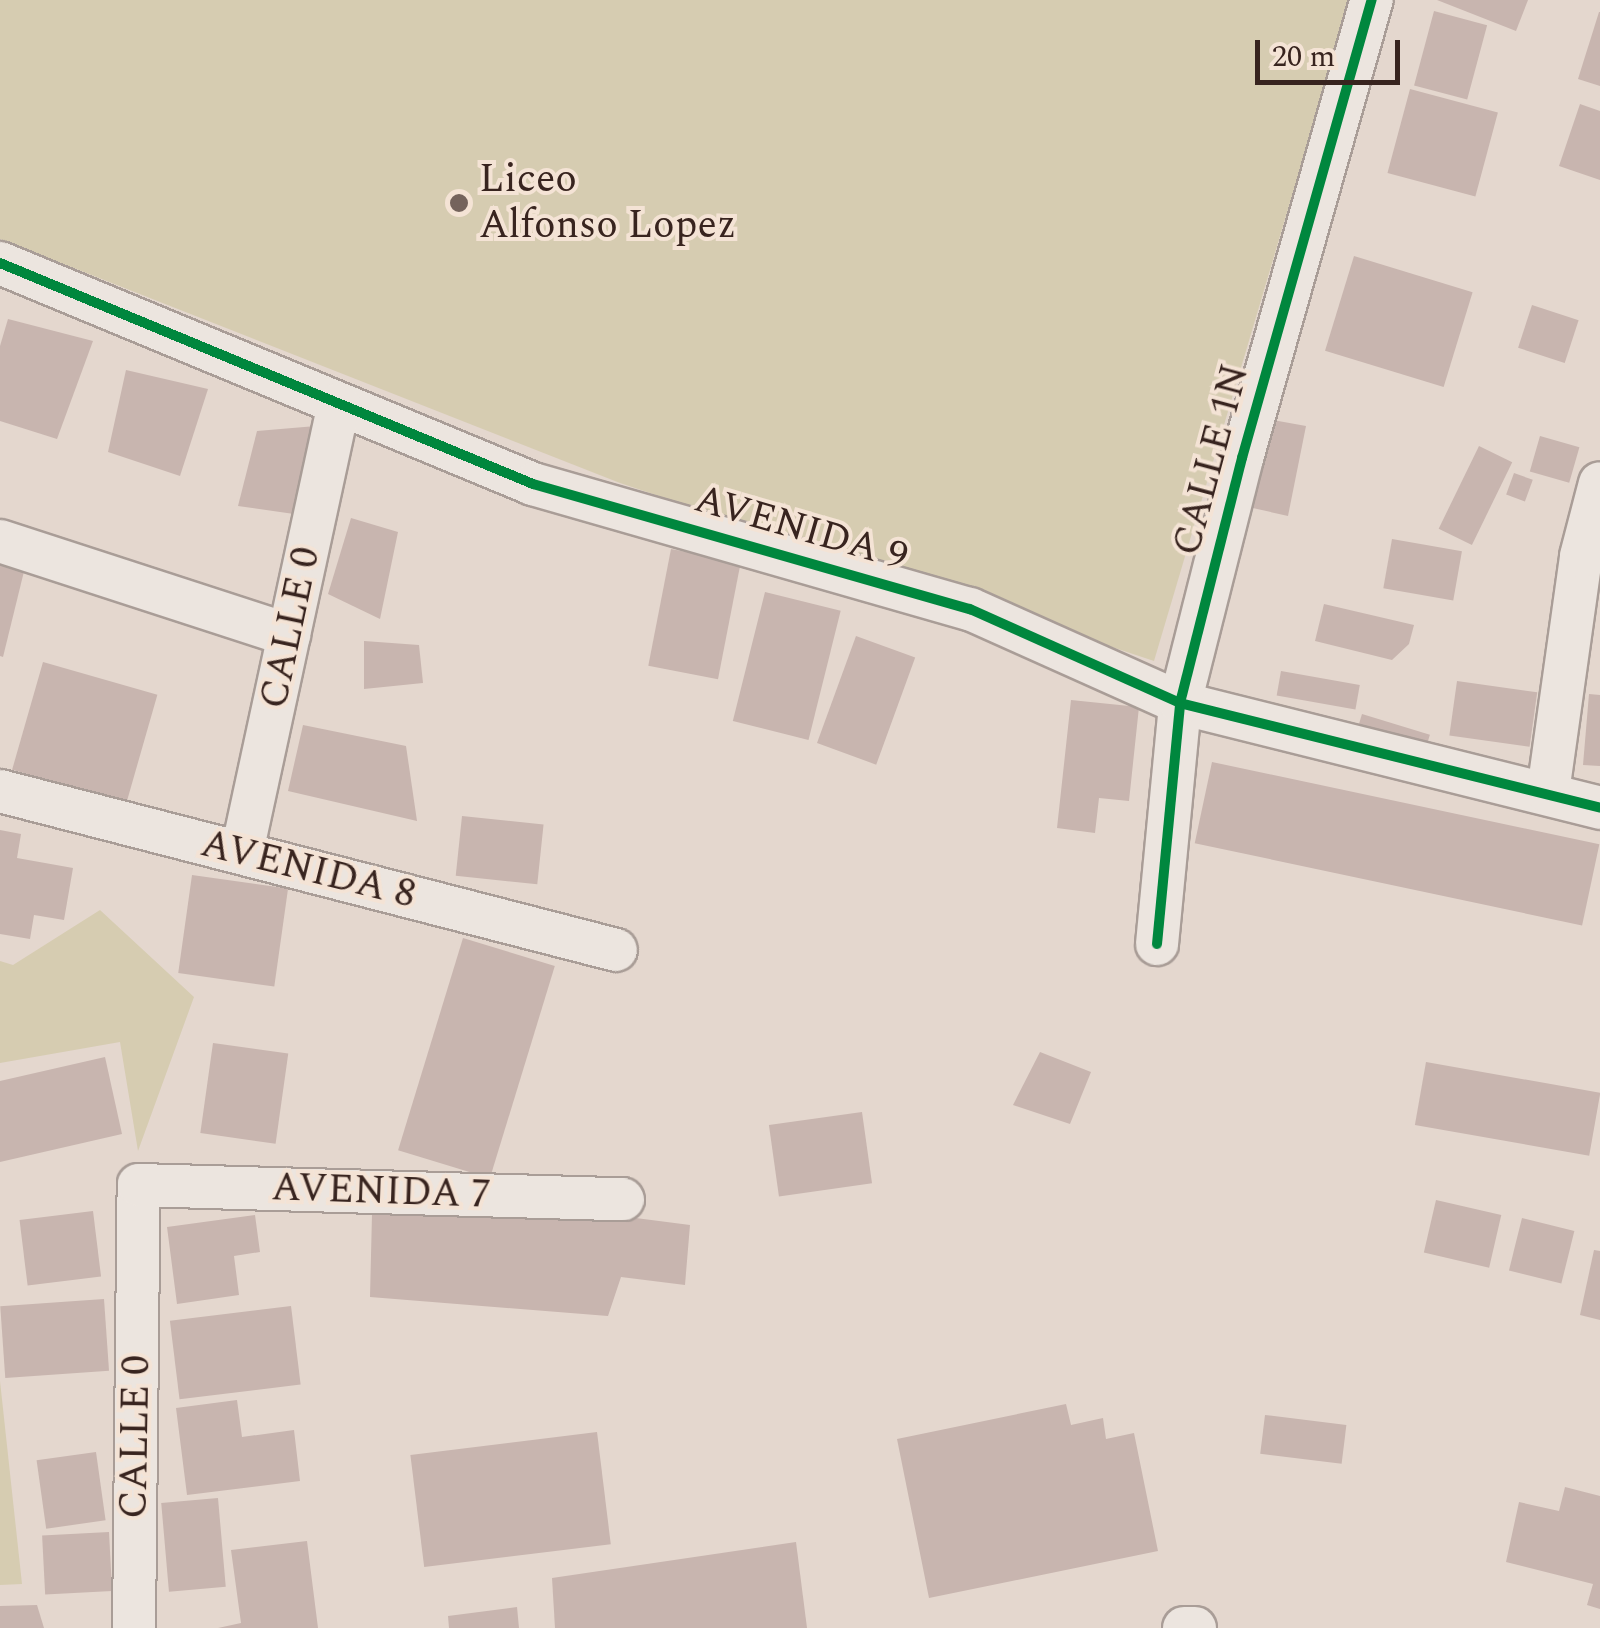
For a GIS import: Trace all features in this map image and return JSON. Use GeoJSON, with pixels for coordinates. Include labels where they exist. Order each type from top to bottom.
{"type":"FeatureCollection","features":[{"type":"Feature","properties":{"kind":"street","name":"CALLE 1N"},"geometry":{"type":"LineString","coordinates":[[1157,944],[1180,703],[1242,458],[1372,0]]}},
{"type":"Feature","properties":{"kind":"street","name":"AVENIDA 9"},"geometry":{"type":"LineString","coordinates":[[0,263],[534,484],[970,609],[1180,703],[1600,808]]}},
{"type":"Feature","properties":{"kind":"street","name":"CALLE 0"},"geometry":{"type":"LineString","coordinates":[[242,852],[339,404]]}},
{"type":"Feature","properties":{"kind":"street"},"geometry":{"type":"LineString","coordinates":[[1548,792],[1581,556],[1600,483]]}},
{"type":"Feature","properties":{"kind":"street"},"geometry":{"type":"LineString","coordinates":[[0,541],[290,635]]}},
{"type":"Feature","properties":{"kind":"street","name":"AVENIDA 8"},"geometry":{"type":"LineString","coordinates":[[0,791],[616,950]]}},
{"type":"Feature","properties":{"kind":"street","name":"CALLE 0"},"geometry":{"type":"LineString","coordinates":[[134,1628],[139,1185]]}},
{"type":"Feature","properties":{"kind":"street","name":"AVENIDA 7"},"geometry":{"type":"LineString","coordinates":[[139,1185],[624,1199]]}},
{"type":"Feature","properties":{"kind":"street"},"geometry":{"type":"LineString","coordinates":[[1184,1628],[1195,1628]]}},
{"type":"Feature","properties":{"kind":"shaded area"},"geometry":{"type":"Polygon","coordinates":[[[0,0],[1350,0],[1154,661],[620,483],[0,239],[0,0]]]}},
{"type":"Feature","properties":{"kind":"shaded area"},"geometry":{"type":"Polygon","coordinates":[[[100,910],[194,997],[138,1151],[120,1042],[0,1063],[0,961],[13,965],[100,910]]]}},
{"type":"Feature","properties":{"kind":"shaded area"},"geometry":{"type":"Polygon","coordinates":[[[0,1381],[22,1584],[0,1585],[0,1381]]]}},
{"type":"Feature","properties":{"kind":"building"},"geometry":{"type":"Polygon","coordinates":[[[1437,0],[1528,0],[1516,31],[1437,0]]]}},
{"type":"Feature","properties":{"kind":"building"},"geometry":{"type":"Polygon","coordinates":[[[1434,11],[1487,25],[1467,100],[1414,85],[1434,11]]]}},
{"type":"Feature","properties":{"kind":"building"},"geometry":{"type":"Polygon","coordinates":[[[1600,12],[1600,86],[1578,79],[1600,12]]]}},
{"type":"Feature","properties":{"kind":"building"},"geometry":{"type":"Polygon","coordinates":[[[1410,89],[1498,113],[1475,197],[1387,173],[1410,89]]]}},
{"type":"Feature","properties":{"kind":"building"},"geometry":{"type":"Polygon","coordinates":[[[1580,104],[1600,111],[1600,180],[1559,166],[1580,104]]]}},
{"type":"Feature","properties":{"kind":"building"},"geometry":{"type":"Polygon","coordinates":[[[1354,256],[1473,292],[1444,387],[1325,351],[1354,256]]]}},
{"type":"Feature","properties":{"kind":"building"},"geometry":{"type":"Polygon","coordinates":[[[1532,305],[1579,320],[1565,363],[1518,348],[1532,305]]]}},
{"type":"Feature","properties":{"kind":"building"},"geometry":{"type":"Polygon","coordinates":[[[8,319],[93,341],[57,439],[0,421],[0,346],[8,319]]]}},
{"type":"Feature","properties":{"kind":"building"},"geometry":{"type":"Polygon","coordinates":[[[126,370],[208,389],[180,476],[108,452],[126,370]]]}},
{"type":"Feature","properties":{"kind":"building"},"geometry":{"type":"Polygon","coordinates":[[[1267,419],[1306,426],[1288,516],[1244,506],[1267,419]]]}},
{"type":"Feature","properties":{"kind":"building"},"geometry":{"type":"Polygon","coordinates":[[[316,426],[294,514],[238,506],[257,431],[316,426]]]}},
{"type":"Feature","properties":{"kind":"building"},"geometry":{"type":"Polygon","coordinates":[[[1540,436],[1579,447],[1569,483],[1530,472],[1540,436]]]}},
{"type":"Feature","properties":{"kind":"building"},"geometry":{"type":"Polygon","coordinates":[[[1479,446],[1512,462],[1472,545],[1439,529],[1479,446]]]}},
{"type":"Feature","properties":{"kind":"building"},"geometry":{"type":"Polygon","coordinates":[[[1514,473],[1533,480],[1525,501],[1506,495],[1514,473]]]}},
{"type":"Feature","properties":{"kind":"building"},"geometry":{"type":"Polygon","coordinates":[[[351,518],[398,532],[380,619],[328,594],[351,518]]]}},
{"type":"Feature","properties":{"kind":"building"},"geometry":{"type":"Polygon","coordinates":[[[1392,539],[1462,551],[1453,601],[1383,588],[1392,539]]]}},
{"type":"Feature","properties":{"kind":"building"},"geometry":{"type":"Polygon","coordinates":[[[0,542],[29,551],[3,657],[0,656],[0,542]]]}},
{"type":"Feature","properties":{"kind":"building"},"geometry":{"type":"Polygon","coordinates":[[[671,549],[741,563],[718,679],[648,666],[671,549]]]}},
{"type":"Feature","properties":{"kind":"building"},"geometry":{"type":"Polygon","coordinates":[[[765,592],[841,611],[809,740],[733,721],[765,592]]]}},
{"type":"Feature","properties":{"kind":"building"},"geometry":{"type":"Polygon","coordinates":[[[1324,604],[1414,625],[1409,644],[1392,660],[1315,641],[1324,604]]]}},
{"type":"Feature","properties":{"kind":"building"},"geometry":{"type":"Polygon","coordinates":[[[856,636],[915,658],[876,765],[817,743],[856,636]]]}},
{"type":"Feature","properties":{"kind":"building"},"geometry":{"type":"Polygon","coordinates":[[[364,641],[419,645],[423,683],[364,689],[364,641]]]}},
{"type":"Feature","properties":{"kind":"building"},"geometry":{"type":"Polygon","coordinates":[[[43,662],[157,695],[127,802],[12,770],[43,662]]]}},
{"type":"Feature","properties":{"kind":"building"},"geometry":{"type":"Polygon","coordinates":[[[1281,671],[1360,685],[1355,710],[1277,696],[1281,671]]]}},
{"type":"Feature","properties":{"kind":"building"},"geometry":{"type":"Polygon","coordinates":[[[1457,681],[1537,692],[1530,747],[1449,735],[1457,681]]]}},
{"type":"Feature","properties":{"kind":"building"},"geometry":{"type":"Polygon","coordinates":[[[1589,694],[1600,695],[1600,766],[1583,765],[1589,694]]]}},
{"type":"Feature","properties":{"kind":"building"},"geometry":{"type":"Polygon","coordinates":[[[1071,700],[1139,707],[1129,801],[1099,798],[1095,833],[1057,828],[1071,700]]]}},
{"type":"Feature","properties":{"kind":"building"},"geometry":{"type":"Polygon","coordinates":[[[1362,714],[1430,735],[1424,753],[1356,732],[1362,714]]]}},
{"type":"Feature","properties":{"kind":"building"},"geometry":{"type":"Polygon","coordinates":[[[303,725],[406,746],[417,821],[288,791],[303,725]]]}},
{"type":"Feature","properties":{"kind":"building"},"geometry":{"type":"Polygon","coordinates":[[[1212,762],[1599,844],[1582,926],[1195,843],[1212,762]]]}},
{"type":"Feature","properties":{"kind":"building"},"geometry":{"type":"Polygon","coordinates":[[[462,816],[544,825],[537,884],[456,876],[462,816]]]}},
{"type":"Feature","properties":{"kind":"building"},"geometry":{"type":"Polygon","coordinates":[[[0,830],[21,834],[17,858],[73,868],[64,920],[34,915],[30,939],[0,934],[0,830]]]}},
{"type":"Feature","properties":{"kind":"building"},"geometry":{"type":"Polygon","coordinates":[[[192,875],[288,888],[274,987],[178,973],[192,875]]]}},
{"type":"Feature","properties":{"kind":"building"},"geometry":{"type":"Polygon","coordinates":[[[463,938],[555,966],[490,1178],[398,1150],[463,938]]]}},
{"type":"Feature","properties":{"kind":"building"},"geometry":{"type":"Polygon","coordinates":[[[213,1043],[288,1054],[276,1144],[200,1133],[213,1043]]]}},
{"type":"Feature","properties":{"kind":"building"},"geometry":{"type":"Polygon","coordinates":[[[1040,1052],[1091,1072],[1070,1124],[1013,1105],[1040,1052]]]}},
{"type":"Feature","properties":{"kind":"building"},"geometry":{"type":"Polygon","coordinates":[[[105,1057],[122,1134],[0,1162],[0,1081],[105,1057]]]}},
{"type":"Feature","properties":{"kind":"building"},"geometry":{"type":"Polygon","coordinates":[[[1426,1062],[1600,1093],[1589,1156],[1415,1125],[1426,1062]]]}},
{"type":"Feature","properties":{"kind":"building"},"geometry":{"type":"Polygon","coordinates":[[[862,1112],[872,1183],[779,1196],[769,1125],[862,1112]]]}},
{"type":"Feature","properties":{"kind":"building"},"geometry":{"type":"Polygon","coordinates":[[[1436,1200],[1501,1215],[1489,1268],[1424,1253],[1436,1200]]]}},
{"type":"Feature","properties":{"kind":"building"},"geometry":{"type":"Polygon","coordinates":[[[535,1205],[690,1225],[685,1285],[621,1277],[608,1316],[370,1297],[372,1214],[535,1205]]]}},
{"type":"Feature","properties":{"kind":"building"},"geometry":{"type":"Polygon","coordinates":[[[93,1211],[101,1277],[28,1286],[20,1220],[93,1211]]]}},
{"type":"Feature","properties":{"kind":"building"},"geometry":{"type":"Polygon","coordinates":[[[255,1215],[260,1252],[234,1256],[239,1295],[177,1304],[167,1227],[255,1215]]]}},
{"type":"Feature","properties":{"kind":"building"},"geometry":{"type":"Polygon","coordinates":[[[1522,1218],[1574,1231],[1561,1283],[1509,1270],[1522,1218]]]}},
{"type":"Feature","properties":{"kind":"building"},"geometry":{"type":"Polygon","coordinates":[[[1594,1250],[1600,1251],[1600,1320],[1580,1315],[1594,1250]]]}},
{"type":"Feature","properties":{"kind":"building"},"geometry":{"type":"Polygon","coordinates":[[[104,1299],[109,1371],[5,1378],[0,1306],[104,1299]]]}},
{"type":"Feature","properties":{"kind":"building"},"geometry":{"type":"Polygon","coordinates":[[[291,1306],[301,1384],[180,1399],[170,1321],[291,1306]]]}},
{"type":"Feature","properties":{"kind":"building"},"geometry":{"type":"Polygon","coordinates":[[[237,1400],[242,1437],[294,1430],[300,1481],[187,1495],[176,1408],[237,1400]]]}},
{"type":"Feature","properties":{"kind":"building"},"geometry":{"type":"Polygon","coordinates":[[[1066,1404],[1071,1425],[1103,1418],[1106,1439],[1134,1433],[1158,1551],[929,1598],[897,1439],[1066,1404]]]}},
{"type":"Feature","properties":{"kind":"building"},"geometry":{"type":"Polygon","coordinates":[[[1265,1415],[1346,1425],[1342,1464],[1260,1454],[1265,1415]]]}},
{"type":"Feature","properties":{"kind":"building"},"geometry":{"type":"Polygon","coordinates":[[[597,1432],[611,1544],[424,1567],[410,1455],[597,1432]]]}},
{"type":"Feature","properties":{"kind":"building"},"geometry":{"type":"Polygon","coordinates":[[[96,1452],[106,1520],[46,1529],[37,1460],[96,1452]]]}},
{"type":"Feature","properties":{"kind":"building"},"geometry":{"type":"Polygon","coordinates":[[[1565,1487],[1600,1496],[1600,1609],[1587,1605],[1593,1584],[1506,1562],[1519,1502],[1559,1511],[1565,1487]]]}},
{"type":"Feature","properties":{"kind":"building"},"geometry":{"type":"Polygon","coordinates":[[[218,1498],[226,1587],[169,1592],[161,1503],[218,1498]]]}},
{"type":"Feature","properties":{"kind":"building"},"geometry":{"type":"Polygon","coordinates":[[[109,1532],[112,1591],[45,1594],[42,1536],[109,1532]]]}},
{"type":"Feature","properties":{"kind":"building"},"geometry":{"type":"Polygon","coordinates":[[[307,1541],[318,1628],[218,1628],[241,1623],[231,1550],[307,1541]]]}},
{"type":"Feature","properties":{"kind":"building"},"geometry":{"type":"Polygon","coordinates":[[[796,1542],[807,1628],[555,1628],[552,1578],[796,1542]]]}},
{"type":"Feature","properties":{"kind":"building"},"geometry":{"type":"Polygon","coordinates":[[[37,1605],[44,1628],[0,1628],[0,1606],[37,1605]]]}},
{"type":"Feature","properties":{"kind":"building"},"geometry":{"type":"Polygon","coordinates":[[[517,1607],[519,1628],[449,1628],[448,1616],[517,1607]]]}},
{"type":"Feature","properties":{"kind":"cycle path"},"geometry":{"type":"LineString","coordinates":[[1157,944],[1180,703],[1242,458],[1372,0]]}},
{"type":"Feature","properties":{"kind":"cycle path"},"geometry":{"type":"LineString","coordinates":[[0,263],[533,484],[970,609],[1180,703],[1600,808]]}},
{"type":"Feature","properties":{"kind":"place","name":"Liceo Alfonso Lopez"},"geometry":{"type":"Point","coordinates":[459,203]}}]}
